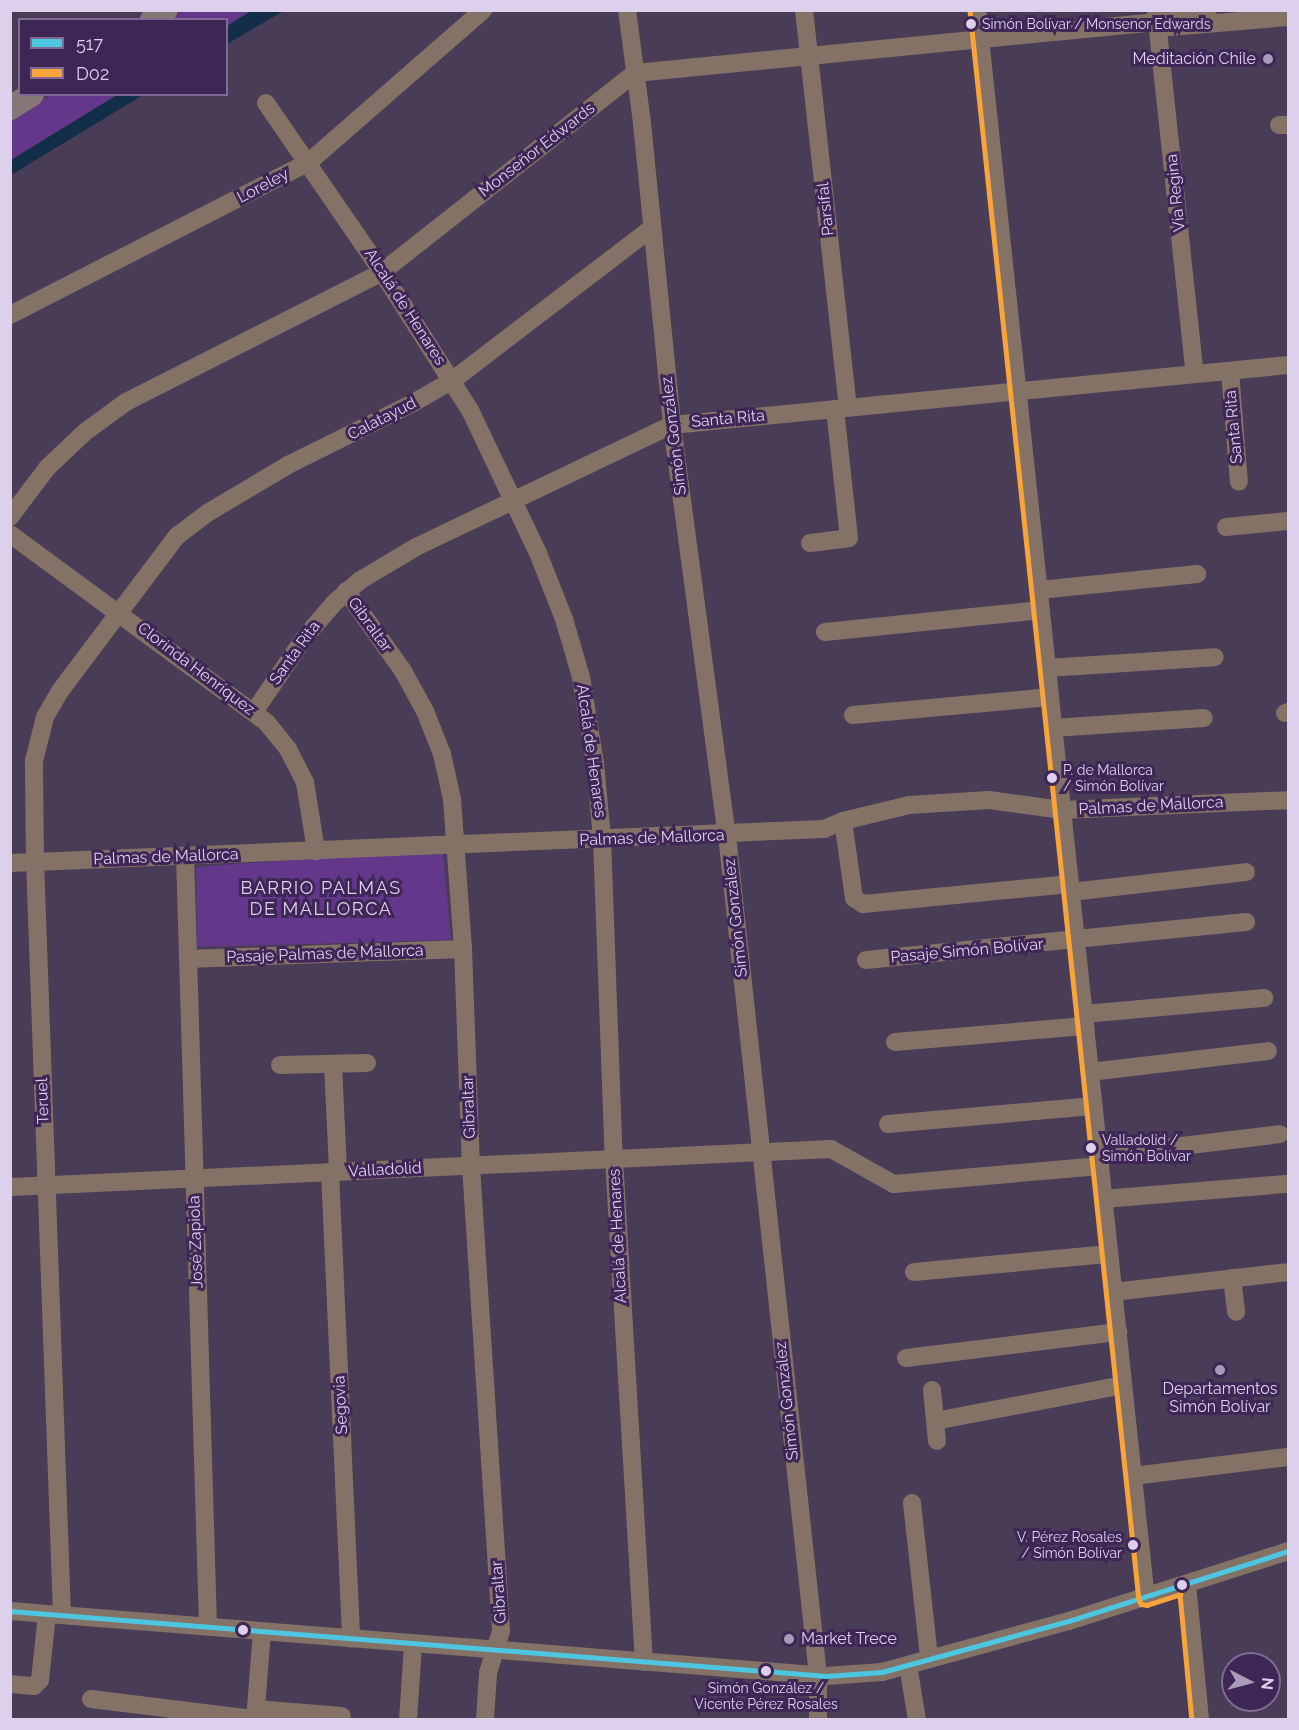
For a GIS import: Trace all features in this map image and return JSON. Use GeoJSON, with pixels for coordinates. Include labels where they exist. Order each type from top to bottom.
{"type":"FeatureCollection","features":[{"type":"Feature","properties":{"kind":"main road"},"geometry":{"type":"LineString","coordinates":[[10,108],[29,96]]}},
{"type":"Feature","properties":{"kind":"street","name":"Loreley"},"geometry":{"type":"LineString","coordinates":[[10,315],[309,162],[483,10]]}},
{"type":"Feature","properties":{"kind":"street","name":"Simón González"},"geometry":{"type":"LineString","coordinates":[[627,10],[636,72],[672,424],[727,835],[818,1676],[818,1719]]}},
{"type":"Feature","properties":{"kind":"street","name":"Parsifal"},"geometry":{"type":"LineString","coordinates":[[804,10],[842,409],[849,538],[810,543]]}},
{"type":"Feature","properties":{"kind":"street"},"geometry":{"type":"LineString","coordinates":[[977,10],[1146,1598]]}},
{"type":"Feature","properties":{"kind":"street"},"geometry":{"type":"LineString","coordinates":[[636,72],[980,40],[1208,10]]}},
{"type":"Feature","properties":{"kind":"street"},"geometry":{"type":"LineString","coordinates":[[1156,16],[1169,27],[1262,15],[1288,17]]}},
{"type":"Feature","properties":{"kind":"street","name":"Vía Regina"},"geometry":{"type":"LineString","coordinates":[[1156,16],[1196,374]]}},
{"type":"Feature","properties":{"kind":"street","name":"Monseñor Edwards"},"geometry":{"type":"LineString","coordinates":[[10,517],[47,468],[85,432],[126,402],[382,272],[636,72]]}},
{"type":"Feature","properties":{"kind":"street","name":"Alcalá de Henares"},"geometry":{"type":"LineString","coordinates":[[266,103],[309,162],[453,380],[515,502],[560,608],[576,658],[592,735],[602,839],[614,1159],[644,1662]]}},
{"type":"Feature","properties":{"kind":"street","name":"Calatayud"},"geometry":{"type":"LineString","coordinates":[[119,612],[177,536],[209,512],[288,465],[413,403],[453,380],[652,228]]}},
{"type":"Feature","properties":{"kind":"street","name":"Santa Rita"},"geometry":{"type":"LineString","coordinates":[[254,712],[305,637],[346,591],[402,554],[515,502],[606,454],[672,424],[1288,365]]}},
{"type":"Feature","properties":{"kind":"street","name":"Santa Rita"},"geometry":{"type":"LineString","coordinates":[[1230,371],[1239,482]]}},
{"type":"Feature","properties":{"kind":"street"},"geometry":{"type":"LineString","coordinates":[[1226,528],[1288,520]]}},
{"type":"Feature","properties":{"kind":"street","name":"Clorinda Henríquez"},"geometry":{"type":"LineString","coordinates":[[10,534],[254,712],[278,736],[300,771],[309,799],[316,851]]}},
{"type":"Feature","properties":{"kind":"street"},"geometry":{"type":"LineString","coordinates":[[1039,590],[1197,574]]}},
{"type":"Feature","properties":{"kind":"street","name":"Gibraltar"},"geometry":{"type":"LineString","coordinates":[[346,591],[403,670],[430,721],[447,776],[456,845],[463,949],[471,1166],[501,1631],[488,1673],[485,1719]]}},
{"type":"Feature","properties":{"kind":"street"},"geometry":{"type":"LineString","coordinates":[[825,632],[1041,610]]}},
{"type":"Feature","properties":{"kind":"street","name":"Teruel"},"geometry":{"type":"LineString","coordinates":[[10,1684],[38,1685],[54,1615],[46,1185],[35,862],[34,761],[39,732],[60,691],[119,612]]}},
{"type":"Feature","properties":{"kind":"street"},"geometry":{"type":"LineString","coordinates":[[1047,668],[1215,657]]}},
{"type":"Feature","properties":{"kind":"street"},"geometry":{"type":"LineString","coordinates":[[853,716],[1050,697]]}},
{"type":"Feature","properties":{"kind":"street"},"geometry":{"type":"LineString","coordinates":[[1053,728],[1204,718]]}},
{"type":"Feature","properties":{"kind":"street","name":"Palmas de Mallorca"},"geometry":{"type":"LineString","coordinates":[[10,863],[727,835],[824,829],[843,821],[909,805],[989,800],[1062,810],[1288,800]]}},
{"type":"Feature","properties":{"kind":"street"},"geometry":{"type":"LineString","coordinates":[[843,821],[854,898],[863,904],[1246,872]]}},
{"type":"Feature","properties":{"kind":"street","name":"José Zapiola"},"geometry":{"type":"LineString","coordinates":[[184,856],[208,1627]]}},
{"type":"Feature","properties":{"kind":"street","name":"Pasaje Simón Bolívar"},"geometry":{"type":"LineString","coordinates":[[866,960],[1246,922]]}},
{"type":"Feature","properties":{"kind":"street","name":"Pasaje Palmas de Mallorca"},"geometry":{"type":"LineString","coordinates":[[188,959],[463,949]]}},
{"type":"Feature","properties":{"kind":"street"},"geometry":{"type":"LineString","coordinates":[[895,1042],[1264,998]]}},
{"type":"Feature","properties":{"kind":"street"},"geometry":{"type":"LineString","coordinates":[[1090,1072],[1268,1051]]}},
{"type":"Feature","properties":{"kind":"street","name":"Segovia"},"geometry":{"type":"LineString","coordinates":[[333,1064],[334,1172],[351,1639]]}},
{"type":"Feature","properties":{"kind":"street"},"geometry":{"type":"LineString","coordinates":[[280,1065],[367,1064]]}},
{"type":"Feature","properties":{"kind":"street"},"geometry":{"type":"LineString","coordinates":[[888,1124],[1094,1106]]}},
{"type":"Feature","properties":{"kind":"street"},"geometry":{"type":"LineString","coordinates":[[760,1153],[831,1149],[894,1184],[1099,1161],[1280,1134]]}},
{"type":"Feature","properties":{"kind":"street","name":"Valladolid"},"geometry":{"type":"LineString","coordinates":[[10,1187],[760,1153]]}},
{"type":"Feature","properties":{"kind":"street"},"geometry":{"type":"LineString","coordinates":[[1103,1199],[1287,1184]]}},
{"type":"Feature","properties":{"kind":"street"},"geometry":{"type":"LineString","coordinates":[[914,1272],[1109,1254]]}},
{"type":"Feature","properties":{"kind":"street"},"geometry":{"type":"LineString","coordinates":[[1113,1292],[1288,1272]]}},
{"type":"Feature","properties":{"kind":"street"},"geometry":{"type":"LineString","coordinates":[[1232,1278],[1236,1312]]}},
{"type":"Feature","properties":{"kind":"street"},"geometry":{"type":"LineString","coordinates":[[906,1358],[1118,1332]]}},
{"type":"Feature","properties":{"kind":"street"},"geometry":{"type":"LineString","coordinates":[[935,1421],[1123,1385]]}},
{"type":"Feature","properties":{"kind":"street"},"geometry":{"type":"LineString","coordinates":[[932,1390],[937,1441]]}},
{"type":"Feature","properties":{"kind":"street"},"geometry":{"type":"LineString","coordinates":[[1133,1476],[1288,1457]]}},
{"type":"Feature","properties":{"kind":"street"},"geometry":{"type":"LineString","coordinates":[[912,1503],[929,1658]]}},
{"type":"Feature","properties":{"kind":"street"},"geometry":{"type":"LineString","coordinates":[[10,1611],[818,1676],[882,1672],[1146,1598],[1288,1551]]}},
{"type":"Feature","properties":{"kind":"street"},"geometry":{"type":"LineString","coordinates":[[1187,1584],[1200,1719]]}},
{"type":"Feature","properties":{"kind":"street"},"geometry":{"type":"LineString","coordinates":[[255,1716],[262,1632]]}},
{"type":"Feature","properties":{"kind":"street"},"geometry":{"type":"LineString","coordinates":[[408,1719],[414,1644]]}},
{"type":"Feature","properties":{"kind":"street"},"geometry":{"type":"LineString","coordinates":[[908,1665],[917,1719]]}},
{"type":"Feature","properties":{"kind":"street"},"geometry":{"type":"LineString","coordinates":[[91,1700],[255,1716],[342,1716]]}},
{"type":"Feature","properties":{"kind":"shaded area"},"geometry":{"type":"Polygon","coordinates":[[[183,11],[251,11],[228,25],[228,18],[172,18],[183,11]]]}},
{"type":"Feature","properties":{"kind":"shaded area"},"geometry":{"type":"Polygon","coordinates":[[[49,96],[115,96],[11,160],[11,121],[49,96]]]}},
{"type":"Feature","properties":{"kind":"shaded area"},"geometry":{"type":"Polygon","coordinates":[[[443,854],[451,940],[197,947],[196,867],[317,858],[443,854]]]}},
{"type":"Feature","properties":{"kind":"water"},"geometry":{"type":"Polygon","coordinates":[[[251,11],[284,11],[228,43],[228,25],[251,11]]]}},
{"type":"Feature","properties":{"kind":"water"},"geometry":{"type":"Polygon","coordinates":[[[115,96],[141,96],[11,175],[11,160],[115,96]]]}},
{"type":"Feature","properties":{"kind":"transit line","name":"D02"},"geometry":{"type":"LineString","coordinates":[[970,11],[1139,1599],[1141,1604],[1147,1605],[1180,1594],[1192,1720]]}},
{"type":"Feature","properties":{"kind":"transit line","name":"517"},"geometry":{"type":"LineString","coordinates":[[10,1611],[826,1676],[882,1672],[1069,1621],[1288,1551]]}},
{"type":"Feature","properties":{"kind":"place","name":"Simón Bolívar / Monsenor Edwards"},"geometry":{"type":"Point","coordinates":[971,24]}},
{"type":"Feature","properties":{"kind":"place","name":"Meditación Chile"},"geometry":{"type":"Point","coordinates":[1268,59]}},
{"type":"Feature","properties":{"kind":"place","name":"P. de Mallorca / Simón Bolívar"},"geometry":{"type":"Point","coordinates":[1052,778]}},
{"type":"Feature","properties":{"kind":"place","name":"Valladolid / Simón Bolívar"},"geometry":{"type":"Point","coordinates":[1091,1148]}},
{"type":"Feature","properties":{"kind":"place","name":"Departamentos Simón Bolívar"},"geometry":{"type":"Point","coordinates":[1220,1370]}},
{"type":"Feature","properties":{"kind":"place","name":"V. Pérez Rosales / Simón Bolívar"},"geometry":{"type":"Point","coordinates":[1133,1545]}},
{"type":"Feature","properties":{"kind":"place","name":"Market Trece"},"geometry":{"type":"Point","coordinates":[789,1639]}},
{"type":"Feature","properties":{"kind":"place","name":"Simón González / Vicente Pérez Rosales"},"geometry":{"type":"Point","coordinates":[766,1671]}},
{"type":"Feature","properties":{"kind":"district","name":"BARRIO PALMAS DE MALLORCA"},"geometry":{"type":"Point","coordinates":[321,899]}}]}
